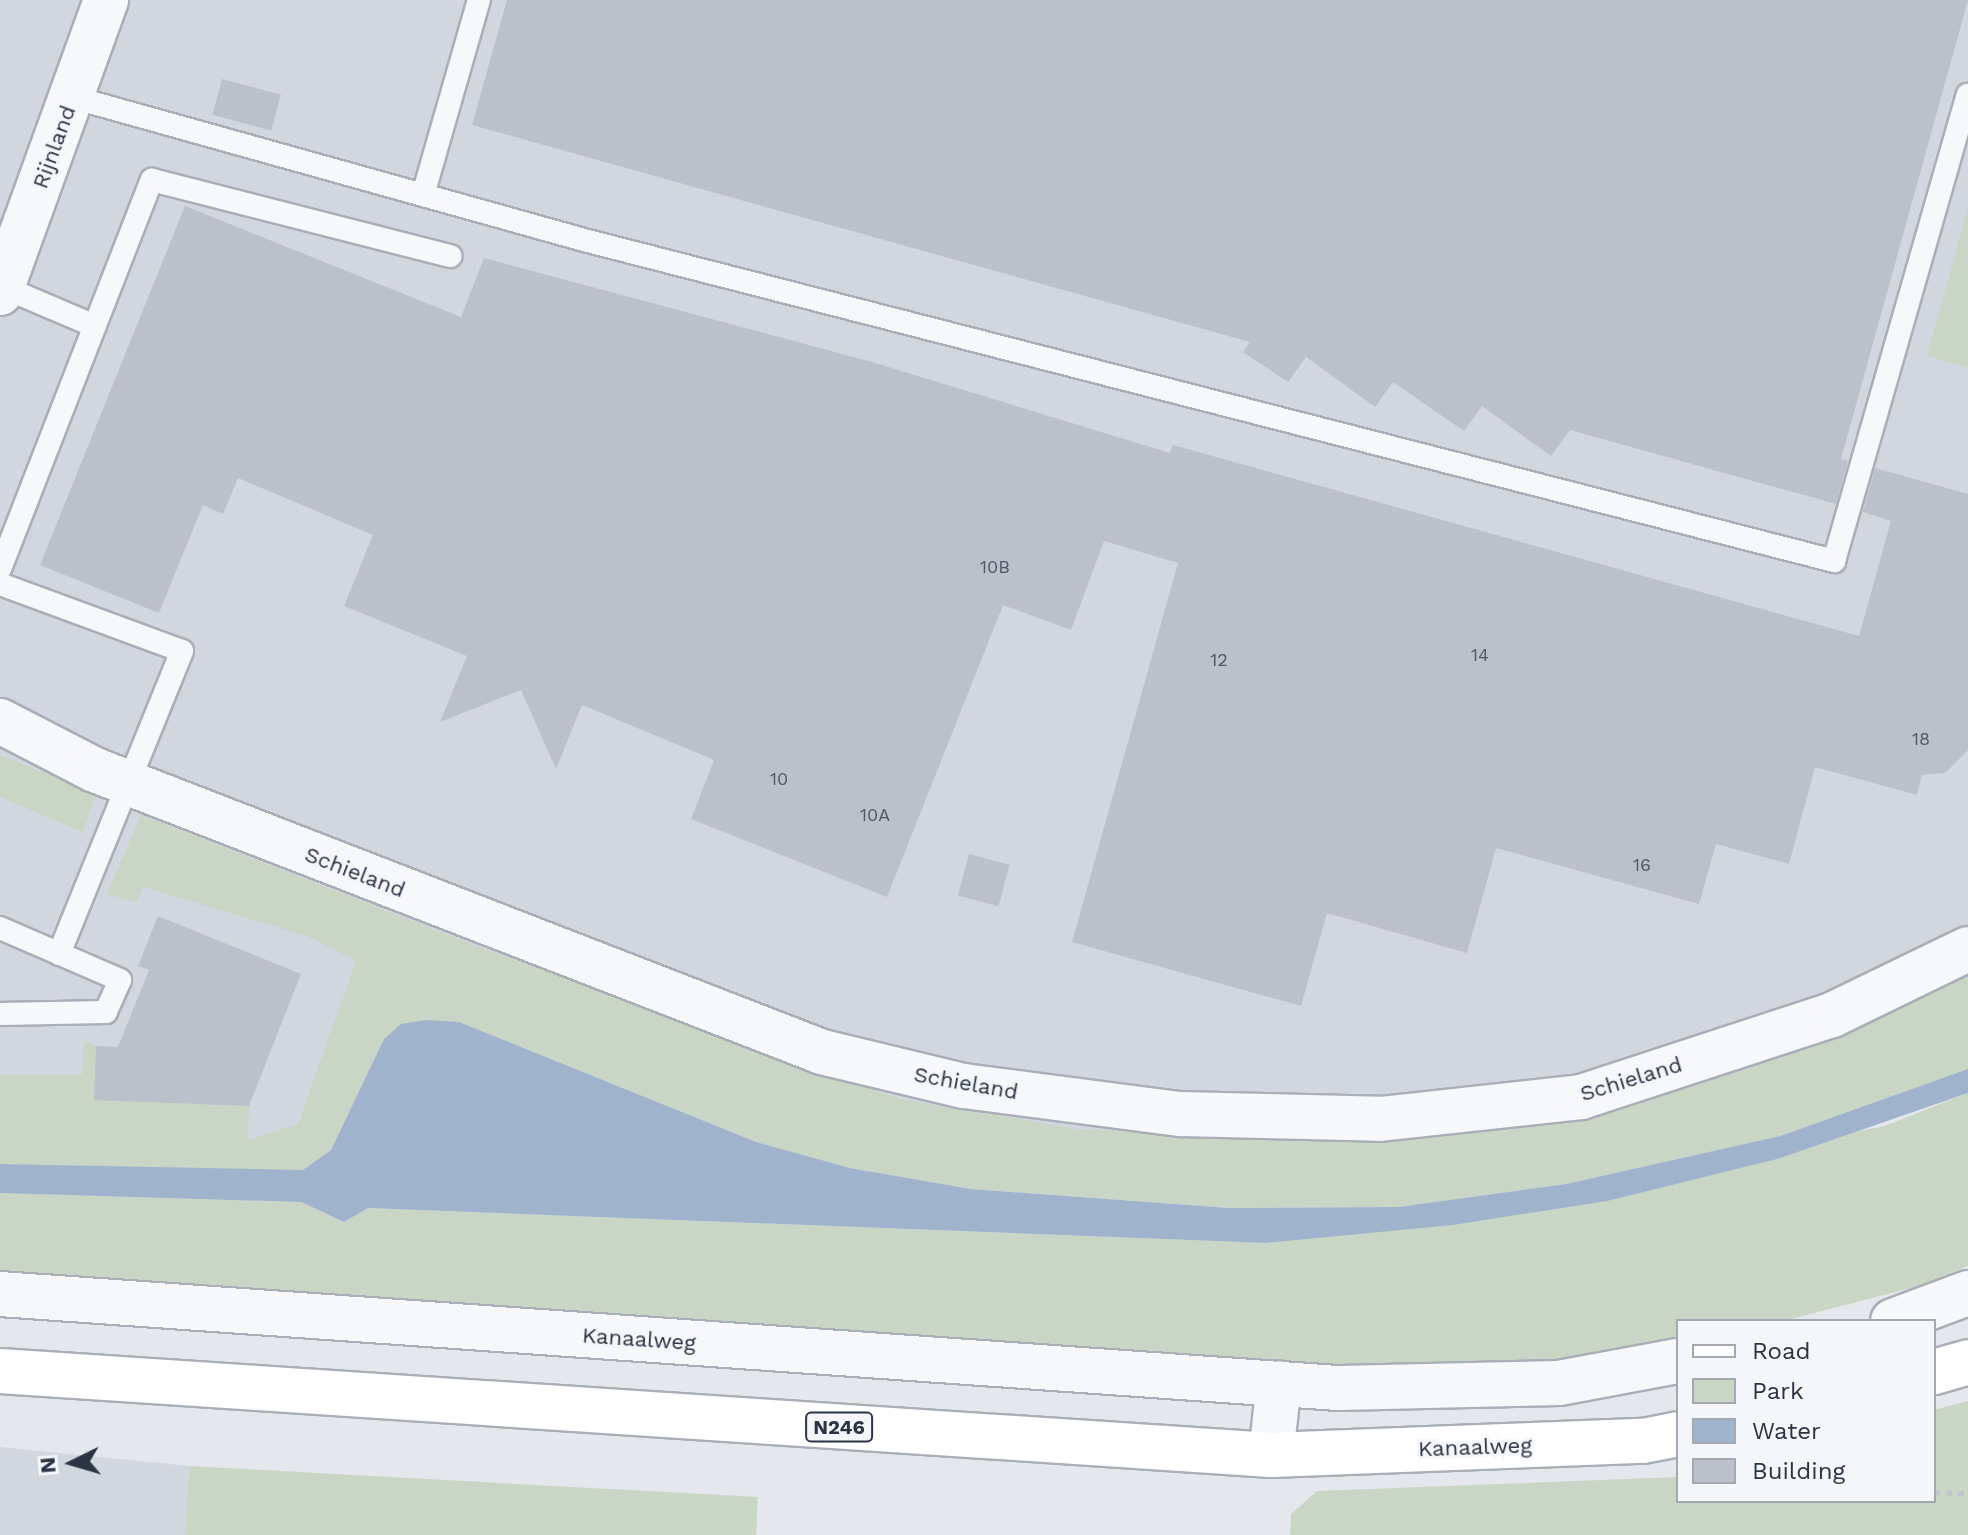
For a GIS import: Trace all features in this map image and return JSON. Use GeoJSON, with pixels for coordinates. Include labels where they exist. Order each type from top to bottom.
{"type":"FeatureCollection","features":[{"type":"Feature","properties":{"kind":"main road"},"geometry":{"type":"LineString","coordinates":[[1936,1371],[1968,1362]]}},
{"type":"Feature","properties":{"kind":"main road","name":"Kanaalweg"},"geometry":{"type":"LineString","coordinates":[[0,1371],[1271,1455],[1643,1441],[1676,1434]]}},
{"type":"Feature","properties":{"kind":"street","name":"Rijnland"},"geometry":{"type":"LineString","coordinates":[[1,290],[106,0]]}},
{"type":"Feature","properties":{"kind":"street","name":"Schieland"},"geometry":{"type":"LineString","coordinates":[[0,721],[130,784],[822,1052],[964,1086],[1181,1114],[1380,1119],[1581,1097],[1832,1015],[1968,949]]}},
{"type":"Feature","properties":{"kind":"street"},"geometry":{"type":"LineString","coordinates":[[1898,1319],[1968,1293]]}},
{"type":"Feature","properties":{"kind":"street","name":"Kanaalweg"},"geometry":{"type":"LineString","coordinates":[[0,1294],[1279,1383],[1559,1383],[1676,1361]]}},
{"type":"Feature","properties":{"kind":"street"},"geometry":{"type":"LineString","coordinates":[[1271,1455],[1279,1383]]}},
{"type":"Feature","properties":{"kind":"lane"},"geometry":{"type":"LineString","coordinates":[[423,195],[479,0]]}},
{"type":"Feature","properties":{"kind":"lane"},"geometry":{"type":"LineString","coordinates":[[72,97],[423,195],[1376,447],[1834,561],[1968,95]]}},
{"type":"Feature","properties":{"kind":"lane"},"geometry":{"type":"LineString","coordinates":[[0,569],[152,180],[450,256]]}},
{"type":"Feature","properties":{"kind":"lane"},"geometry":{"type":"LineString","coordinates":[[1,290],[95,326]]}},
{"type":"Feature","properties":{"kind":"lane"},"geometry":{"type":"LineString","coordinates":[[0,584],[182,651],[59,954]]}},
{"type":"Feature","properties":{"kind":"lane"},"geometry":{"type":"LineString","coordinates":[[0,928],[120,980],[106,1012],[0,1014]]}},
{"type":"Feature","properties":{"kind":"path"},"geometry":{"type":"LineString","coordinates":[[1936,1492],[1968,1493]]}},
{"type":"Feature","properties":{"kind":"shaded area"},"geometry":{"type":"Polygon","coordinates":[[[0,0],[1968,0],[1968,1093],[301,1202],[0,1193],[0,0]]]}},
{"type":"Feature","properties":{"kind":"shaded area"},"geometry":{"type":"Polygon","coordinates":[[[0,1447],[189,1466],[185,1535],[0,1535],[0,1447]]]}},
{"type":"Feature","properties":{"kind":"green space"},"geometry":{"type":"Polygon","coordinates":[[[1968,207],[1968,368],[1927,356],[1968,207]]]}},
{"type":"Feature","properties":{"kind":"green space"},"geometry":{"type":"Polygon","coordinates":[[[0,755],[96,794],[82,832],[0,797],[0,755]]]}},
{"type":"Feature","properties":{"kind":"green space"},"geometry":{"type":"Polygon","coordinates":[[[141,815],[492,952],[897,1098],[1076,1129],[1291,1138],[1467,1129],[1968,972],[1968,1069],[1780,1136],[1566,1184],[1398,1207],[1229,1208],[971,1189],[850,1168],[756,1142],[459,1022],[384,1039],[331,1150],[303,1171],[0,1164],[0,1075],[82,1075],[84,1041],[96,1046],[94,1099],[249,1106],[248,1140],[298,1124],[356,961],[307,936],[144,887],[137,903],[107,894],[141,815]]]}},
{"type":"Feature","properties":{"kind":"green space"},"geometry":{"type":"Polygon","coordinates":[[[1968,1093],[1968,1266],[1919,1286],[1791,1319],[1676,1319],[1676,1346],[1524,1367],[1385,1376],[0,1283],[0,1193],[301,1202],[344,1222],[368,1208],[1266,1243],[1885,1126],[1968,1093]]]}},
{"type":"Feature","properties":{"kind":"green space"},"geometry":{"type":"Polygon","coordinates":[[[1968,1401],[1968,1535],[1290,1535],[1291,1514],[1317,1491],[1676,1477],[1676,1503],[1936,1503],[1936,1409],[1968,1401]]]}},
{"type":"Feature","properties":{"kind":"green space"},"geometry":{"type":"Polygon","coordinates":[[[189,1466],[758,1497],[756,1535],[185,1535],[189,1466]]]}},
{"type":"Feature","properties":{"kind":"water"},"geometry":{"type":"Polygon","coordinates":[[[426,1020],[459,1022],[756,1142],[850,1168],[971,1189],[1229,1208],[1398,1207],[1566,1184],[1780,1136],[1968,1069],[1968,1093],[1777,1159],[1607,1201],[1453,1225],[1266,1243],[368,1208],[344,1222],[301,1202],[0,1193],[0,1164],[303,1170],[331,1150],[384,1039],[401,1024],[426,1020]]]}},
{"type":"Feature","properties":{"kind":"building"},"geometry":{"type":"Polygon","coordinates":[[[507,0],[1968,0],[1841,459],[1848,461],[1836,504],[1570,430],[1551,456],[1482,406],[1464,431],[1393,382],[1375,407],[1306,357],[1288,382],[1243,352],[1250,342],[472,125],[507,0]]]}},
{"type":"Feature","properties":{"kind":"building"},"geometry":{"type":"Polygon","coordinates":[[[222,79],[281,95],[271,131],[212,115],[222,79]]]}},
{"type":"Feature","properties":{"kind":"building"},"geometry":{"type":"Polygon","coordinates":[[[185,206],[461,317],[484,258],[872,362],[1170,453],[1173,445],[1859,636],[1891,521],[1863,512],[1875,468],[1968,494],[1968,750],[1945,773],[1922,775],[1917,795],[1815,767],[1789,864],[1716,844],[1699,904],[1496,848],[1467,953],[1327,913],[1301,1006],[1072,942],[1178,563],[1104,541],[1071,630],[1003,605],[887,897],[691,819],[714,760],[582,705],[556,769],[521,690],[440,722],[467,656],[344,606],[373,535],[238,478],[223,514],[203,505],[159,613],[40,565],[185,206]]]}},
{"type":"Feature","properties":{"kind":"building"},"geometry":{"type":"Polygon","coordinates":[[[969,854],[1010,865],[998,906],[958,896],[969,854]]]}},
{"type":"Feature","properties":{"kind":"building"},"geometry":{"type":"Polygon","coordinates":[[[158,916],[301,974],[249,1106],[94,1100],[96,1046],[118,1047],[149,970],[138,966],[158,916]]]}}]}
